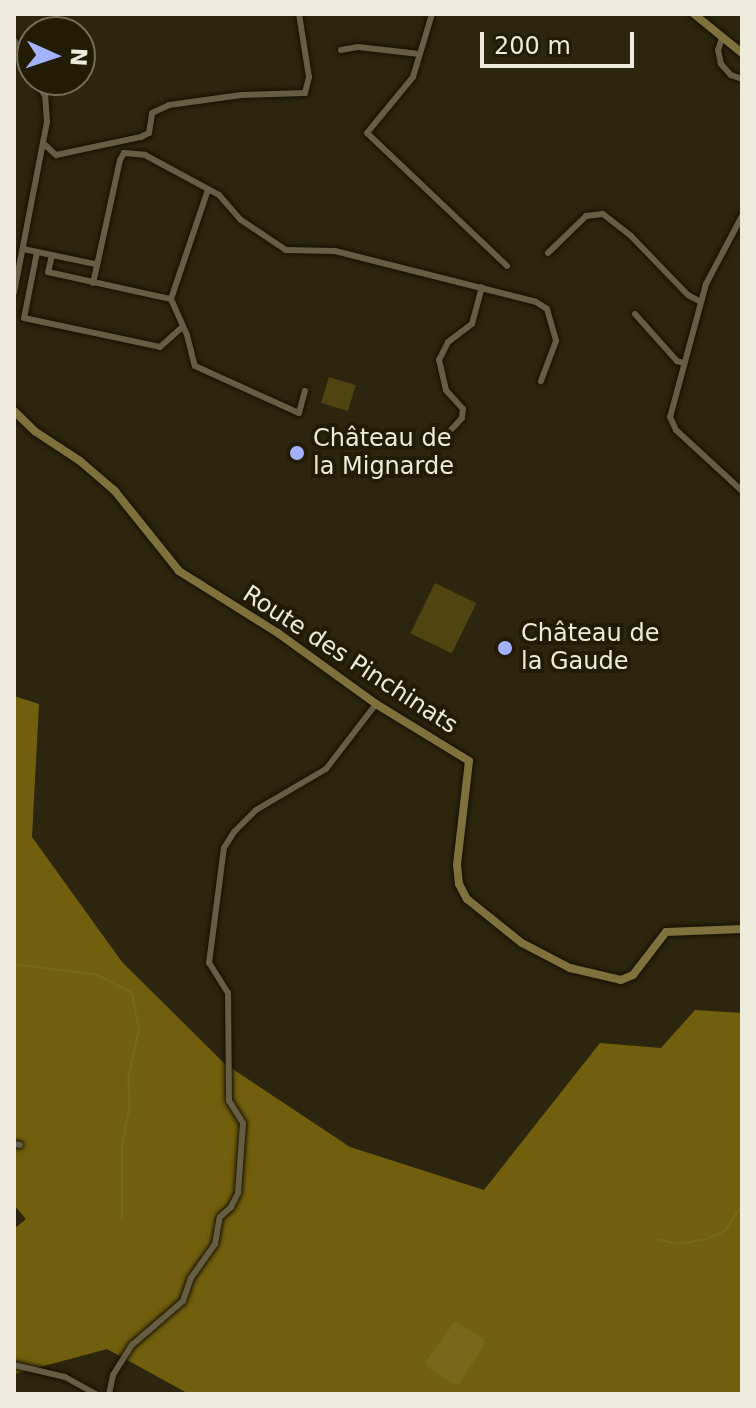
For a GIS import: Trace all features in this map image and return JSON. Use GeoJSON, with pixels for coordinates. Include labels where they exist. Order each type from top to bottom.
{"type":"FeatureCollection","features":[{"type":"Feature","properties":{"kind":"street"},"geometry":{"type":"LineString","coordinates":[[43,143],[56,155],[141,137],[149,133],[152,113],[169,105],[262,94],[300,95],[307,87],[309,77],[299,14]]}},
{"type":"Feature","properties":{"kind":"street"},"geometry":{"type":"LineString","coordinates":[[432,14],[405,90],[367,133],[507,266]]}},
{"type":"Feature","properties":{"kind":"street"},"geometry":{"type":"LineString","coordinates":[[694,14],[742,53]]}},
{"type":"Feature","properties":{"kind":"street"},"geometry":{"type":"LineString","coordinates":[[722,38],[718,50],[721,64],[731,75],[742,79]]}},
{"type":"Feature","properties":{"kind":"street"},"geometry":{"type":"LineString","coordinates":[[341,50],[358,47],[420,54]]}},
{"type":"Feature","properties":{"kind":"street"},"geometry":{"type":"LineString","coordinates":[[14,293],[48,111],[42,96]]}},
{"type":"Feature","properties":{"kind":"street"},"geometry":{"type":"LineString","coordinates":[[93,283],[124,153],[145,155],[219,195],[241,220],[286,250],[335,251],[522,297],[547,309],[556,341],[541,381]]}},
{"type":"Feature","properties":{"kind":"street"},"geometry":{"type":"LineString","coordinates":[[208,190],[171,299],[189,340],[191,361],[203,371],[299,413],[305,391]]}},
{"type":"Feature","properties":{"kind":"street"},"geometry":{"type":"LineString","coordinates":[[548,253],[586,216],[603,214],[631,236],[688,295],[701,302]]}},
{"type":"Feature","properties":{"kind":"street"},"geometry":{"type":"LineString","coordinates":[[742,216],[716,260],[670,412],[673,426],[742,491]]}},
{"type":"Feature","properties":{"kind":"street"},"geometry":{"type":"LineString","coordinates":[[23,249],[95,264],[98,261]]}},
{"type":"Feature","properties":{"kind":"street"},"geometry":{"type":"LineString","coordinates":[[37,252],[24,318],[160,347],[182,327]]}},
{"type":"Feature","properties":{"kind":"street"},"geometry":{"type":"LineString","coordinates":[[52,255],[48,272],[171,299]]}},
{"type":"Feature","properties":{"kind":"street"},"geometry":{"type":"LineString","coordinates":[[449,432],[462,418],[463,409],[446,390],[439,360],[448,342],[472,324],[482,287]]}},
{"type":"Feature","properties":{"kind":"street"},"geometry":{"type":"LineString","coordinates":[[635,314],[677,361],[683,363]]}},
{"type":"Feature","properties":{"kind":"street","name":"Route des Pinchinats"},"geometry":{"type":"LineString","coordinates":[[14,411],[115,491],[179,571],[236,610],[278,633],[376,704],[469,761],[457,865],[459,884],[467,899],[522,943],[570,968],[621,980],[633,975],[666,932],[742,929]]}},
{"type":"Feature","properties":{"kind":"street"},"geometry":{"type":"LineString","coordinates":[[109,1394],[113,1375],[132,1345],[183,1301],[191,1278],[215,1244],[220,1217],[231,1207],[238,1193],[243,1131],[241,1118],[229,1101],[228,993],[209,963],[224,848],[234,832],[256,810],[326,769],[376,704]]}},
{"type":"Feature","properties":{"kind":"street"},"geometry":{"type":"LineString","coordinates":[[14,1365],[65,1377],[96,1394]]}},
{"type":"Feature","properties":{"kind":"shaded area"},"geometry":{"type":"Polygon","coordinates":[[[329,377],[356,385],[348,411],[321,403],[329,377]]]}},
{"type":"Feature","properties":{"kind":"shaded area"},"geometry":{"type":"Polygon","coordinates":[[[435,583],[476,603],[452,653],[410,633],[435,583]]]}},
{"type":"Feature","properties":{"kind":"shaded area"},"geometry":{"type":"Polygon","coordinates":[[[14,696],[39,704],[32,837],[122,962],[225,1064],[350,1147],[484,1190],[600,1043],[661,1048],[695,1010],[742,1013],[742,1394],[189,1394],[107,1349],[14,1374],[14,1229],[26,1219],[14,1205],[14,696]]]}},
{"type":"Feature","properties":{"kind":"shaded area"},"geometry":{"type":"Polygon","coordinates":[[[455,1321],[484,1339],[485,1344],[459,1384],[455,1385],[427,1367],[425,1362],[455,1321]]]}},
{"type":"Feature","properties":{"kind":"waterway"},"geometry":{"type":"LineString","coordinates":[[14,964],[97,975],[132,993],[139,1030],[128,1078],[130,1105],[122,1145],[122,1218]]}},
{"type":"Feature","properties":{"kind":"waterway"},"geometry":{"type":"LineString","coordinates":[[657,1239],[679,1244],[706,1239],[725,1231],[742,1205]]}},
{"type":"Feature","properties":{"kind":"place","name":"Château de la Mignarde"},"geometry":{"type":"Point","coordinates":[297,453]}},
{"type":"Feature","properties":{"kind":"place","name":"Château de la Gaude"},"geometry":{"type":"Point","coordinates":[505,648]}}]}
